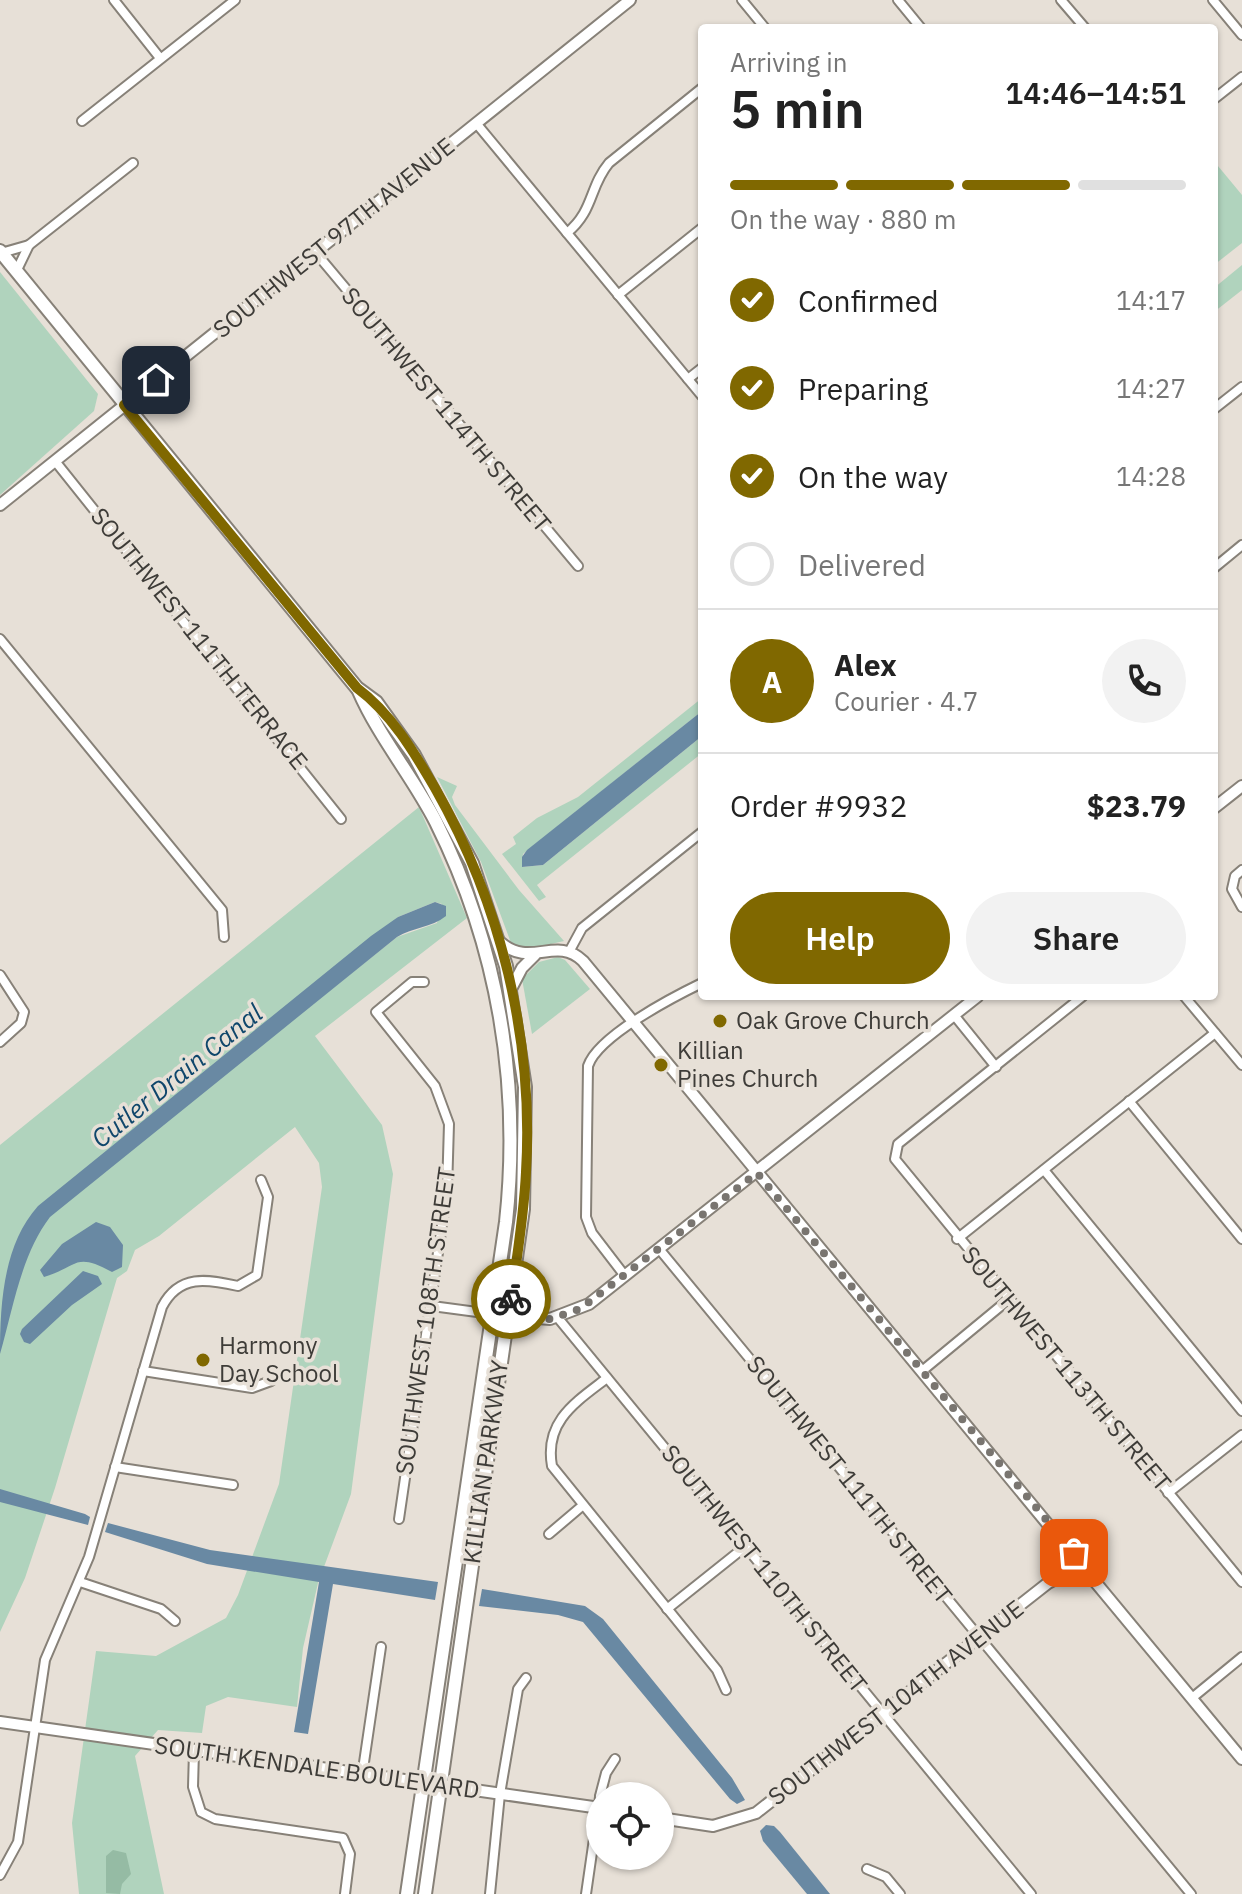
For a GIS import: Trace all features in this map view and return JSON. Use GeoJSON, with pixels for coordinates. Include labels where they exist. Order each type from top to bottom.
{"type":"FeatureCollection","features":[{"type":"Feature","properties":{"kind":"main road","name":"KILLIAN PARKWAY"},"geometry":{"type":"LineString","coordinates":[[1,252],[357,688],[384,713],[435,788],[472,863],[500,942],[524,1067],[527,1157],[509,1316],[425,1894]]}},
{"type":"Feature","properties":{"kind":"main road","name":"KILLIAN PARKWAY"},"geometry":{"type":"LineString","coordinates":[[357,688],[367,710],[412,779],[447,845],[477,921],[494,987],[506,1054],[511,1144],[507,1210],[407,1894]]}},
{"type":"Feature","properties":{"kind":"street"},"geometry":{"type":"LineString","coordinates":[[114,0],[160,58]]}},
{"type":"Feature","properties":{"kind":"street"},"geometry":{"type":"LineString","coordinates":[[82,121],[235,0]]}},
{"type":"Feature","properties":{"kind":"street","name":"SOUTHWEST 97TH AVENUE"},"geometry":{"type":"LineString","coordinates":[[0,505],[630,0]]}},
{"type":"Feature","properties":{"kind":"street"},"geometry":{"type":"LineString","coordinates":[[742,0],[762,24]]}},
{"type":"Feature","properties":{"kind":"street"},"geometry":{"type":"LineString","coordinates":[[898,0],[918,24]]}},
{"type":"Feature","properties":{"kind":"street"},"geometry":{"type":"LineString","coordinates":[[1061,0],[1082,24]]}},
{"type":"Feature","properties":{"kind":"street"},"geometry":{"type":"LineString","coordinates":[[1213,0],[1242,35]]}},
{"type":"Feature","properties":{"kind":"street"},"geometry":{"type":"LineString","coordinates":[[1218,96],[1242,77]]}},
{"type":"Feature","properties":{"kind":"street"},"geometry":{"type":"LineString","coordinates":[[567,233],[588,211],[599,178],[609,163],[698,91]]}},
{"type":"Feature","properties":{"kind":"street"},"geometry":{"type":"LineString","coordinates":[[476,123],[698,391]]}},
{"type":"Feature","properties":{"kind":"street"},"geometry":{"type":"LineString","coordinates":[[1,252],[29,245],[133,163]]}},
{"type":"Feature","properties":{"kind":"street"},"geometry":{"type":"LineString","coordinates":[[618,295],[698,231]]}},
{"type":"Feature","properties":{"kind":"street"},"geometry":{"type":"LineString","coordinates":[[16,272],[29,245]]}},
{"type":"Feature","properties":{"kind":"street","name":"SOUTHWEST 114TH STREET"},"geometry":{"type":"LineString","coordinates":[[316,253],[578,566]]}},
{"type":"Feature","properties":{"kind":"street"},"geometry":{"type":"LineString","coordinates":[[688,379],[698,371]]}},
{"type":"Feature","properties":{"kind":"street"},"geometry":{"type":"LineString","coordinates":[[1218,406],[1242,387]]}},
{"type":"Feature","properties":{"kind":"street","name":"SOUTHWEST 111TH TERRACE"},"geometry":{"type":"LineString","coordinates":[[55,461],[341,819]]}},
{"type":"Feature","properties":{"kind":"street"},"geometry":{"type":"LineString","coordinates":[[1218,565],[1242,545]]}},
{"type":"Feature","properties":{"kind":"street"},"geometry":{"type":"LineString","coordinates":[[0,639],[222,910],[224,937]]}},
{"type":"Feature","properties":{"kind":"street"},"geometry":{"type":"LineString","coordinates":[[1218,805],[1242,786]]}},
{"type":"Feature","properties":{"kind":"street"},"geometry":{"type":"LineString","coordinates":[[569,952],[582,928],[698,835]]}},
{"type":"Feature","properties":{"kind":"street"},"geometry":{"type":"LineString","coordinates":[[1242,870],[1232,885],[1234,897],[1242,907]]}},
{"type":"Feature","properties":{"kind":"street"},"geometry":{"type":"LineString","coordinates":[[500,942],[516,954],[535,955],[555,950],[569,952],[583,961],[1060,1539],[1074,1562],[1092,1578],[1242,1759]]}},
{"type":"Feature","properties":{"kind":"street"},"geometry":{"type":"LineString","coordinates":[[511,989],[522,968],[535,955]]}},
{"type":"Feature","properties":{"kind":"street"},"geometry":{"type":"LineString","coordinates":[[0,975],[21,1003],[23,1018],[0,1042]]}},
{"type":"Feature","properties":{"kind":"street","name":"SOUTHWEST 108TH STREET"},"geometry":{"type":"LineString","coordinates":[[399,1519],[447,1191],[449,1124],[435,1086],[376,1012],[412,982],[424,982]]}},
{"type":"Feature","properties":{"kind":"street"},"geometry":{"type":"LineString","coordinates":[[625,1276],[592,1233],[586,1217],[589,1141],[587,1072],[593,1055],[634,1022],[666,999],[698,985]]}},
{"type":"Feature","properties":{"kind":"street"},"geometry":{"type":"LineString","coordinates":[[432,1306],[509,1316],[558,1318],[589,1304],[973,1000]]}},
{"type":"Feature","properties":{"kind":"street"},"geometry":{"type":"LineString","coordinates":[[954,1015],[996,1067],[1078,1000]]}},
{"type":"Feature","properties":{"kind":"street"},"geometry":{"type":"LineString","coordinates":[[1187,1000],[1242,1065]]}},
{"type":"Feature","properties":{"kind":"street"},"geometry":{"type":"LineString","coordinates":[[957,1239],[1215,1033]]}},
{"type":"Feature","properties":{"kind":"street","name":"SOUTHWEST 113TH STREET"},"geometry":{"type":"LineString","coordinates":[[996,1067],[898,1144],[895,1153],[898,1165],[1241,1578]]}},
{"type":"Feature","properties":{"kind":"street"},"geometry":{"type":"LineString","coordinates":[[1129,1101],[1242,1239]]}},
{"type":"Feature","properties":{"kind":"street"},"geometry":{"type":"LineString","coordinates":[[1044,1170],[1242,1411]]}},
{"type":"Feature","properties":{"kind":"street"},"geometry":{"type":"LineString","coordinates":[[0,1875],[18,1842],[48,1650],[80,1582],[162,1307],[177,1288],[200,1279],[241,1285],[257,1275],[268,1197],[261,1180]]}},
{"type":"Feature","properties":{"kind":"street","name":"SOUTHWEST 111TH STREET"},"geometry":{"type":"LineString","coordinates":[[660,1250],[1191,1894]]}},
{"type":"Feature","properties":{"kind":"street"},"geometry":{"type":"LineString","coordinates":[[922,1371],[1008,1300]]}},
{"type":"Feature","properties":{"kind":"street","name":"SOUTHWEST 110TH STREET"},"geometry":{"type":"LineString","coordinates":[[558,1318],[1031,1894]]}},
{"type":"Feature","properties":{"kind":"street"},"geometry":{"type":"LineString","coordinates":[[143,1371],[252,1388],[271,1381]]}},
{"type":"Feature","properties":{"kind":"street"},"geometry":{"type":"LineString","coordinates":[[607,1378],[563,1412],[551,1447],[554,1471],[719,1672],[726,1690]]}},
{"type":"Feature","properties":{"kind":"street"},"geometry":{"type":"LineString","coordinates":[[1168,1493],[1242,1435]]}},
{"type":"Feature","properties":{"kind":"street"},"geometry":{"type":"LineString","coordinates":[[115,1467],[233,1485]]}},
{"type":"Feature","properties":{"kind":"street"},"geometry":{"type":"LineString","coordinates":[[549,1534],[582,1506]]}},
{"type":"Feature","properties":{"kind":"street"},"geometry":{"type":"LineString","coordinates":[[667,1609],[746,1546]]}},
{"type":"Feature","properties":{"kind":"street","name":"SOUTHWEST 104TH AVENUE"},"geometry":{"type":"LineString","coordinates":[[674,1820],[713,1826],[735,1822],[760,1810],[1074,1562]]}},
{"type":"Feature","properties":{"kind":"street"},"geometry":{"type":"LineString","coordinates":[[80,1582],[161,1609],[175,1621]]}},
{"type":"Feature","properties":{"kind":"street"},"geometry":{"type":"LineString","coordinates":[[362,1776],[381,1647]]}},
{"type":"Feature","properties":{"kind":"street"},"geometry":{"type":"LineString","coordinates":[[1192,1698],[1242,1657]]}},
{"type":"Feature","properties":{"kind":"street"},"geometry":{"type":"LineString","coordinates":[[490,1894],[500,1794],[518,1689],[526,1678]]}},
{"type":"Feature","properties":{"kind":"street","name":"SOUTH KENDALE BOULEVARD"},"geometry":{"type":"LineString","coordinates":[[0,1722],[423,1785],[586,1801]]}},
{"type":"Feature","properties":{"kind":"street"},"geometry":{"type":"LineString","coordinates":[[194,1751],[193,1787],[201,1812],[212,1818],[339,1837],[346,1842],[351,1857],[345,1894]]}},
{"type":"Feature","properties":{"kind":"street"},"geometry":{"type":"LineString","coordinates":[[604,1782],[615,1759]]}},
{"type":"Feature","properties":{"kind":"street"},"geometry":{"type":"LineString","coordinates":[[867,1869],[886,1877],[900,1894]]}},
{"type":"Feature","properties":{"kind":"street"},"geometry":{"type":"LineString","coordinates":[[586,1894],[589,1870]]}},
{"type":"Feature","properties":{"kind":"green space"},"geometry":{"type":"Polygon","coordinates":[[[1218,166],[1242,195],[1242,243],[1218,262],[1218,166]]]}},
{"type":"Feature","properties":{"kind":"green space"},"geometry":{"type":"Polygon","coordinates":[[[1242,265],[1242,290],[1218,309],[1218,285],[1242,265]]]}},
{"type":"Feature","properties":{"kind":"green space"},"geometry":{"type":"Polygon","coordinates":[[[0,272],[98,394],[94,411],[0,495],[0,272]]]}},
{"type":"Feature","properties":{"kind":"green space"},"geometry":{"type":"Polygon","coordinates":[[[698,701],[698,714],[523,854],[522,867],[543,865],[698,739],[698,756],[537,885],[546,897],[539,901],[502,854],[516,844],[513,837],[537,818],[578,797],[698,701]]]}},
{"type":"Feature","properties":{"kind":"green space"},"geometry":{"type":"Polygon","coordinates":[[[437,777],[457,786],[452,797],[455,805],[519,890],[564,941],[529,949],[516,948],[511,943],[481,862],[437,777]]]}},
{"type":"Feature","properties":{"kind":"green space"},"geometry":{"type":"Polygon","coordinates":[[[419,807],[467,918],[315,1036],[382,1125],[393,1174],[351,1494],[318,1583],[303,1648],[297,1707],[228,1697],[206,1706],[202,1733],[158,1730],[135,1756],[164,1894],[79,1894],[72,1823],[96,1651],[156,1656],[226,1618],[238,1595],[279,1484],[322,1187],[319,1163],[295,1127],[159,1236],[135,1250],[127,1271],[117,1278],[55,1488],[25,1578],[0,1632],[0,1145],[419,807]],[[435,902],[398,917],[299,1015],[397,937],[437,923],[442,904],[435,902]]]}},
{"type":"Feature","properties":{"kind":"green space"},"geometry":{"type":"Polygon","coordinates":[[[558,957],[565,960],[590,989],[532,1034],[522,979],[539,962],[558,957]]]}},
{"type":"Feature","properties":{"kind":"green space"},"geometry":{"type":"Polygon","coordinates":[[[113,1850],[126,1853],[131,1874],[122,1884],[120,1894],[106,1893],[106,1856],[113,1850]]]}},
{"type":"Feature","properties":{"kind":"water"},"geometry":{"type":"Polygon","coordinates":[[[698,714],[698,739],[543,865],[522,867],[522,857],[698,714]]]}},
{"type":"Feature","properties":{"kind":"water"},"geometry":{"type":"Polygon","coordinates":[[[435,902],[446,906],[446,916],[397,937],[50,1217],[25,1265],[0,1354],[6,1276],[17,1239],[38,1206],[371,936],[398,917],[435,902]]]}},
{"type":"Feature","properties":{"kind":"water"},"geometry":{"type":"Polygon","coordinates":[[[96,1222],[110,1227],[123,1245],[122,1267],[112,1272],[83,1262],[44,1277],[40,1270],[62,1244],[96,1222]]]}},
{"type":"Feature","properties":{"kind":"water"},"geometry":{"type":"Polygon","coordinates":[[[83,1271],[98,1276],[102,1284],[72,1305],[30,1344],[24,1342],[20,1334],[22,1329],[83,1271]]]}},
{"type":"Feature","properties":{"kind":"water"},"geometry":{"type":"Polygon","coordinates":[[[0,1489],[85,1514],[90,1517],[88,1525],[0,1502],[0,1489]]]}},
{"type":"Feature","properties":{"kind":"water"},"geometry":{"type":"Polygon","coordinates":[[[108,1523],[210,1550],[438,1582],[435,1600],[333,1584],[308,1734],[294,1732],[319,1582],[207,1564],[105,1532],[108,1523]]]}},
{"type":"Feature","properties":{"kind":"water"},"geometry":{"type":"Polygon","coordinates":[[[482,1589],[585,1606],[603,1619],[732,1778],[745,1800],[737,1804],[730,1799],[583,1622],[558,1615],[479,1606],[482,1589]]]}},
{"type":"Feature","properties":{"kind":"water"},"geometry":{"type":"Polygon","coordinates":[[[766,1825],[774,1826],[780,1832],[830,1894],[807,1894],[763,1841],[760,1831],[766,1825]]]}},
{"type":"Feature","properties":{"kind":"way so far"},"geometry":{"type":"LineString","coordinates":[[511,1299],[509,1316],[550,1319],[580,1309],[757,1173],[1060,1539],[1077,1553],[1074,1553]]}},
{"type":"Feature","properties":{"kind":"place","name":"Oak Grove Church"},"geometry":{"type":"Point","coordinates":[720,1021]}},
{"type":"Feature","properties":{"kind":"place","name":"Killian Pines Church"},"geometry":{"type":"Point","coordinates":[661,1065]}},
{"type":"Feature","properties":{"kind":"place","name":"Harmony Day School"},"geometry":{"type":"Point","coordinates":[203,1360]}},
{"type":"Feature","properties":{"kind":"route"},"geometry":{"type":"LineString","coordinates":[[156,380],[124,405],[357,688],[376,702],[393,724],[440,797],[479,880],[509,977],[524,1067],[526,1173],[511,1299]]}},
{"type":"Feature","properties":{"kind":"water label","name":"Cutler Drain Canal"},"geometry":{"type":"Point","coordinates":[177,1076]}}]}
